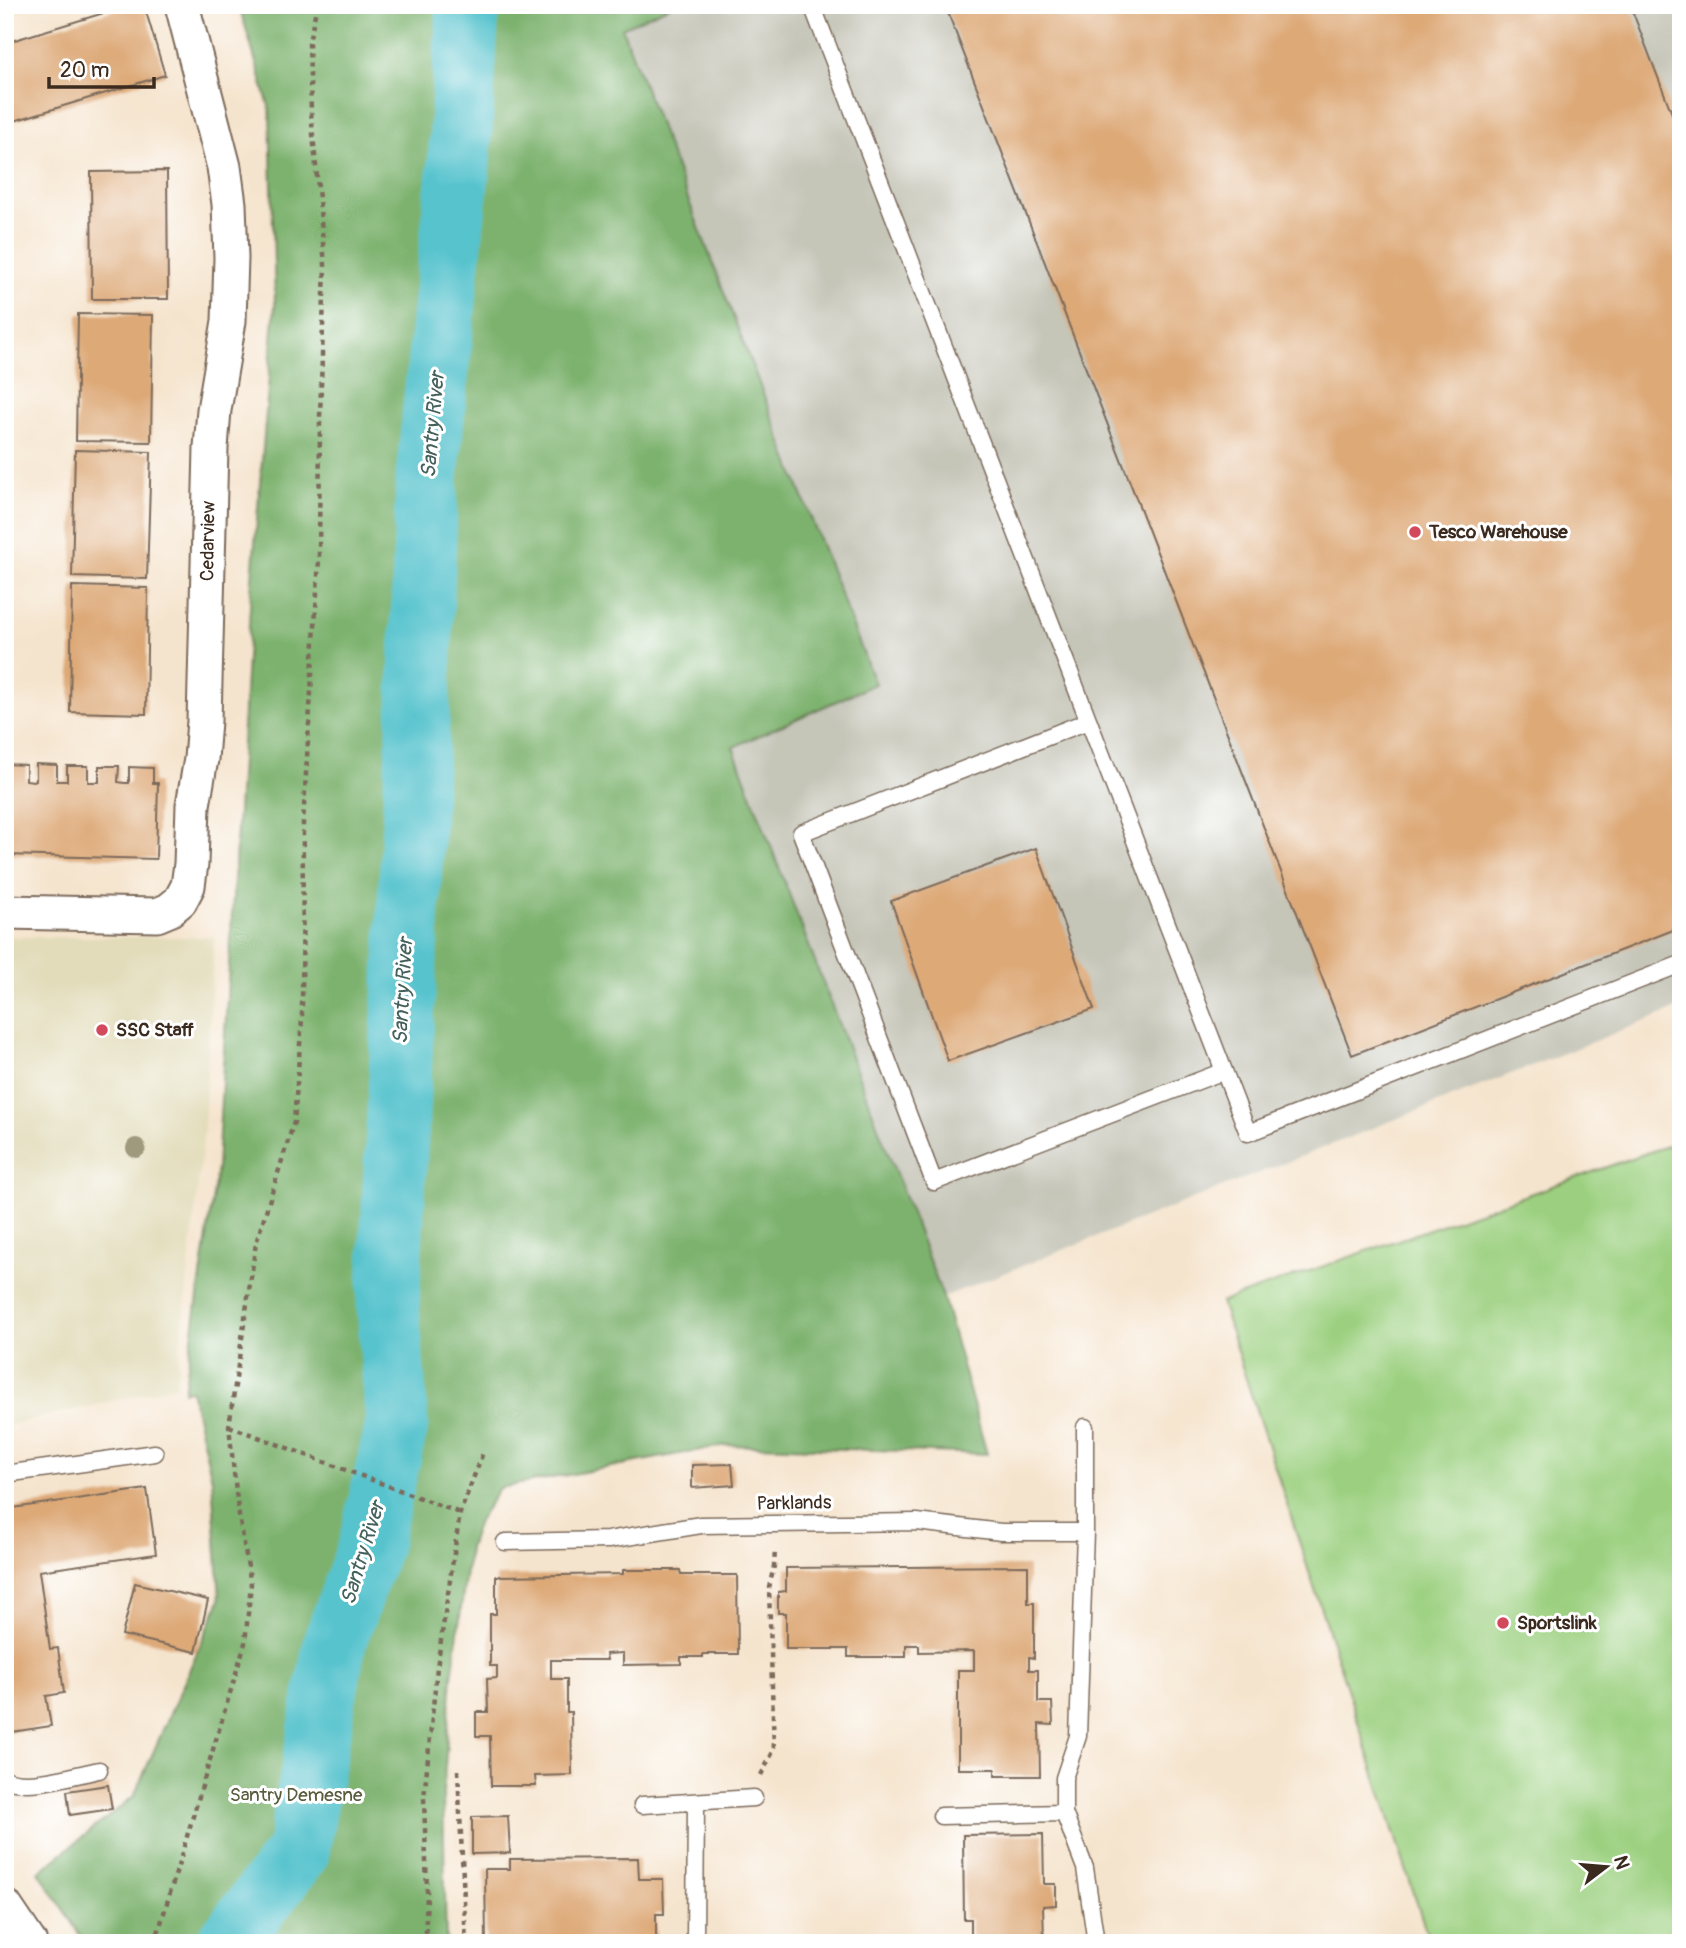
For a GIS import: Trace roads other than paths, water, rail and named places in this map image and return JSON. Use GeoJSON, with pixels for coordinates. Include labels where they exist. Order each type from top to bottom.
{"type":"FeatureCollection","features":[{"type":"Feature","properties":{"kind":"street","name":"Cedarview"},"geometry":{"type":"LineString","coordinates":[[5,912],[157,915],[180,901],[188,886],[193,805],[204,721],[211,448],[214,410],[229,321],[231,258],[229,204],[224,167],[182,5]]}},
{"type":"Feature","properties":{"kind":"street"},"geometry":{"type":"LineString","coordinates":[[5,1906],[30,1943]]}},
{"type":"Feature","properties":{"kind":"lane"},"geometry":{"type":"LineString","coordinates":[[812,5],[1248,1133],[1681,964]]}},
{"type":"Feature","properties":{"kind":"lane"},"geometry":{"type":"LineString","coordinates":[[1088,721],[801,833],[934,1182],[1224,1071]]}},
{"type":"Feature","properties":{"kind":"lane"},"geometry":{"type":"LineString","coordinates":[[1085,1427],[1085,1532],[1078,1736],[1064,1779],[1064,1813],[1085,1868],[1096,1943]]}},
{"type":"Feature","properties":{"kind":"lane"},"geometry":{"type":"LineString","coordinates":[[5,1474],[155,1453]]}},
{"type":"Feature","properties":{"kind":"lane","name":"Parklands"},"geometry":{"type":"LineString","coordinates":[[505,1542],[608,1540],[701,1525],[917,1522],[1001,1532],[1085,1532]]}},
{"type":"Feature","properties":{"kind":"lane"},"geometry":{"type":"LineString","coordinates":[[5,1779],[13,1783],[33,1783],[99,1770]]}},
{"type":"Feature","properties":{"kind":"lane"},"geometry":{"type":"LineString","coordinates":[[642,1805],[754,1798]]}},
{"type":"Feature","properties":{"kind":"lane"},"geometry":{"type":"LineString","coordinates":[[695,1943],[696,1802]]}},
{"type":"Feature","properties":{"kind":"lane"},"geometry":{"type":"LineString","coordinates":[[941,1816],[1064,1813]]}},
{"type":"Feature","properties":{"kind":"waterway","name":"Santry River"},"geometry":{"type":"LineString","coordinates":[[228,1943],[298,1852],[335,1641],[370,1544],[397,1424],[388,1306],[418,729],[427,477],[459,163],[468,5]]}},
{"type":"Feature","properties":{"kind":"place","name":"Tesco Warehouse"},"geometry":{"type":"Point","coordinates":[1415,532]}},
{"type":"Feature","properties":{"kind":"place","name":"SSC Staff"},"geometry":{"type":"Point","coordinates":[102,1030]}},
{"type":"Feature","properties":{"kind":"place","name":"Sportslink"},"geometry":{"type":"Point","coordinates":[1503,1623]}},
{"type":"Feature","properties":{"kind":"park label","name":"Santry Demesne"},"geometry":{"type":"Point","coordinates":[296,1795]}}]}
